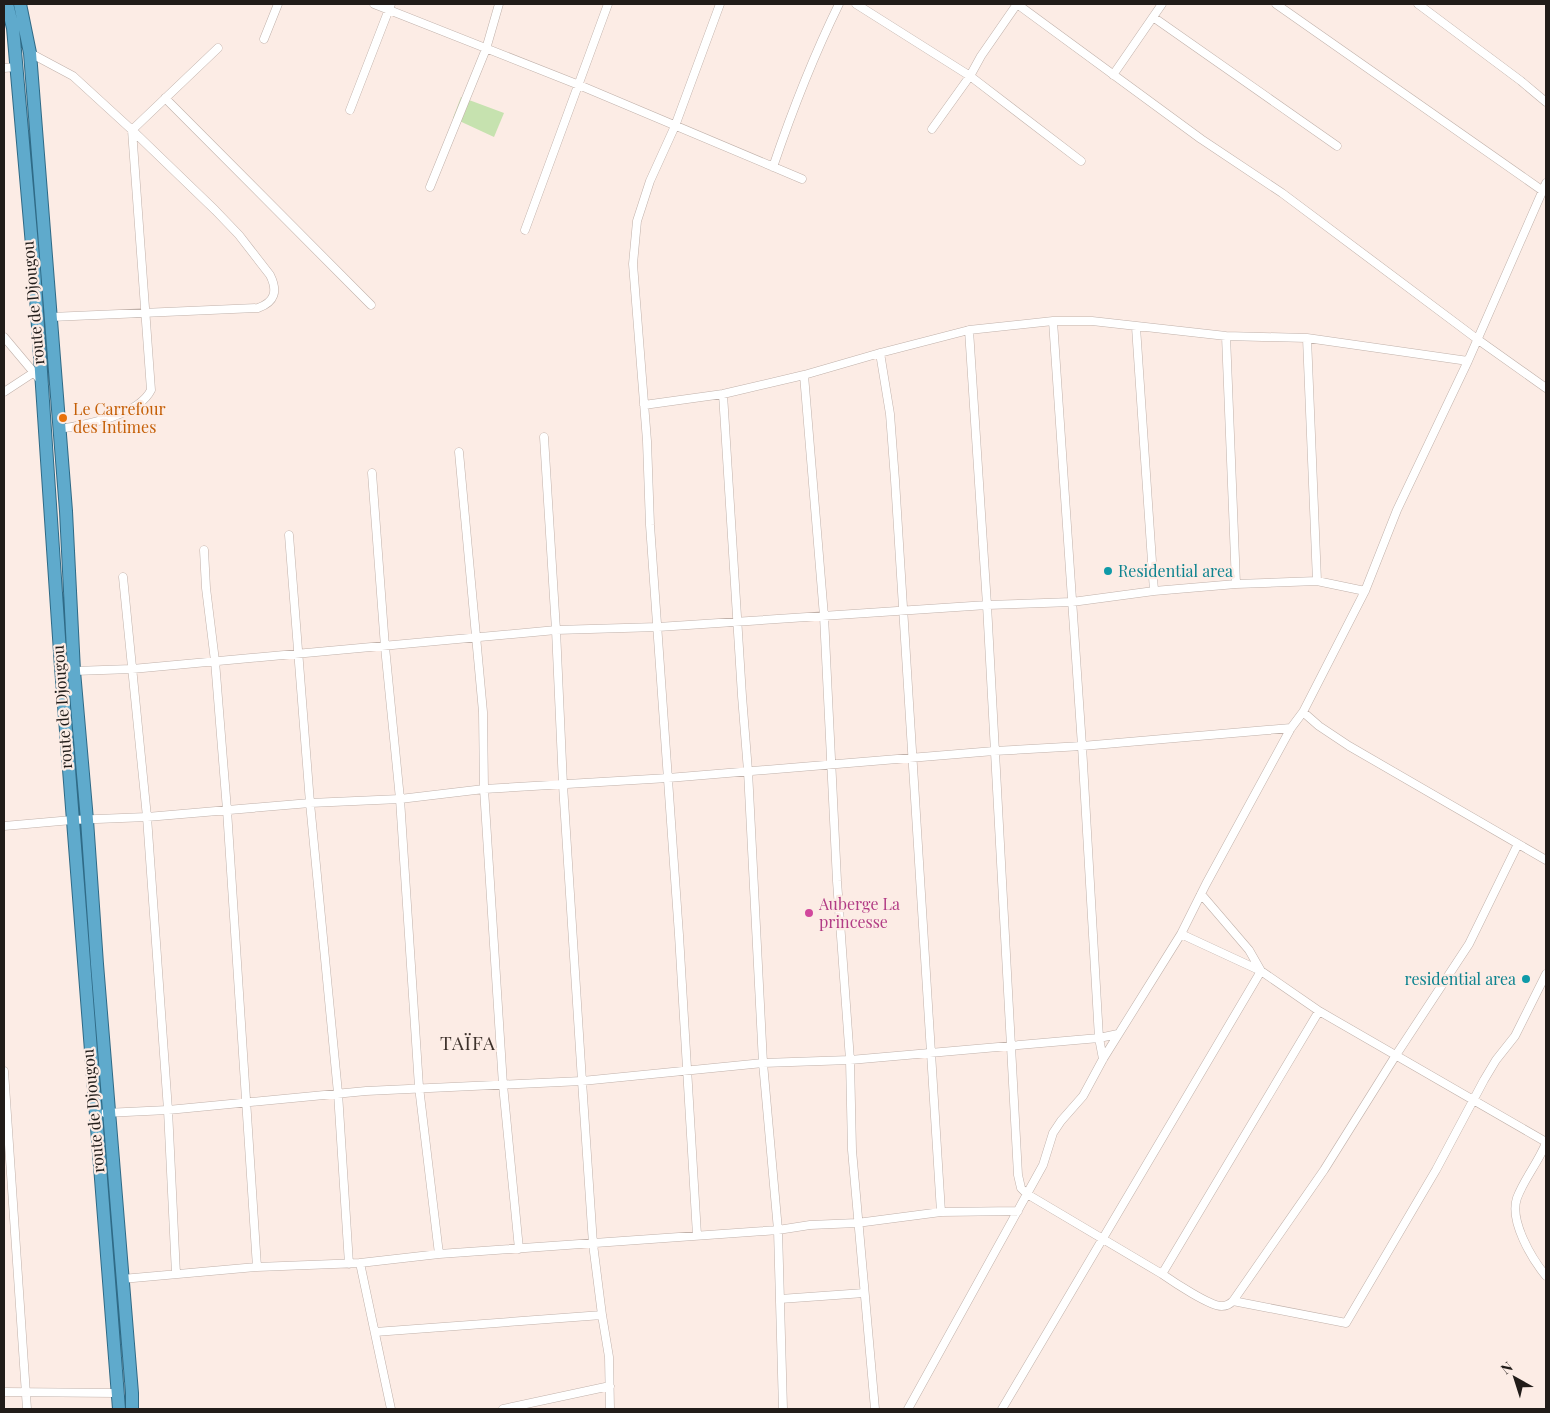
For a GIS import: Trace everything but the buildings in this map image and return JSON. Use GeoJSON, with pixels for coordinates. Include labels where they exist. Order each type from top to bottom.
{"type":"FeatureCollection","features":[{"type":"Feature","properties":{"kind":"highway","name":"route de Djougou"},"geometry":{"type":"LineString","coordinates":[[7,4],[13,28],[10,67],[40,267],[51,317],[66,511],[74,671],[132,1409]]}},
{"type":"Feature","properties":{"kind":"highway","name":"route de Djougou"},"geometry":{"type":"LineString","coordinates":[[20,4],[30,53],[40,267],[42,383],[72,820],[119,1409]]}},
{"type":"Feature","properties":{"kind":"highway"},"geometry":{"type":"LineString","coordinates":[[113,1335],[126,1334]]}},
{"type":"Feature","properties":{"kind":"street"},"geometry":{"type":"LineString","coordinates":[[264,39],[278,4]]}},
{"type":"Feature","properties":{"kind":"street"},"geometry":{"type":"LineString","coordinates":[[374,4],[390,7],[486,49],[579,85],[802,179]]}},
{"type":"Feature","properties":{"kind":"street"},"geometry":{"type":"LineString","coordinates":[[430,186],[486,49],[499,4]]}},
{"type":"Feature","properties":{"kind":"street"},"geometry":{"type":"LineString","coordinates":[[525,230],[608,4]]}},
{"type":"Feature","properties":{"kind":"street"},"geometry":{"type":"LineString","coordinates":[[697,1235],[650,525],[644,405],[633,264],[637,221],[650,182],[674,126],[720,4]]}},
{"type":"Feature","properties":{"kind":"street"},"geometry":{"type":"LineString","coordinates":[[773,167],[808,72],[838,4]]}},
{"type":"Feature","properties":{"kind":"street"},"geometry":{"type":"LineString","coordinates":[[856,4],[970,76],[1081,161]]}},
{"type":"Feature","properties":{"kind":"street"},"geometry":{"type":"LineString","coordinates":[[932,129],[970,76],[981,56],[1017,4],[1201,139],[1282,193],[1477,339],[1546,388]]}},
{"type":"Feature","properties":{"kind":"street"},"geometry":{"type":"LineString","coordinates":[[1028,11],[1034,4]]}},
{"type":"Feature","properties":{"kind":"street"},"geometry":{"type":"LineString","coordinates":[[1113,75],[1162,4]]}},
{"type":"Feature","properties":{"kind":"street"},"geometry":{"type":"LineString","coordinates":[[908,1409],[1043,1164],[1053,1134],[1061,1121],[1083,1096],[1118,1034],[1181,934],[1291,728],[1303,712],[1365,591],[1397,510],[1468,361],[1544,187],[1276,4]]}},
{"type":"Feature","properties":{"kind":"street"},"geometry":{"type":"LineString","coordinates":[[1418,4],[1546,102]]}},
{"type":"Feature","properties":{"kind":"street"},"geometry":{"type":"LineString","coordinates":[[350,110],[390,7]]}},
{"type":"Feature","properties":{"kind":"street"},"geometry":{"type":"LineString","coordinates":[[1153,18],[1337,146]]}},
{"type":"Feature","properties":{"kind":"street"},"geometry":{"type":"LineString","coordinates":[[60,429],[87,424],[122,413],[140,404],[148,397],[151,390],[132,130],[218,48]]}},
{"type":"Feature","properties":{"kind":"street"},"geometry":{"type":"LineString","coordinates":[[30,53],[73,76],[215,210],[239,235],[270,274],[274,281],[275,290],[272,299],[266,305],[258,308],[51,317]]}},
{"type":"Feature","properties":{"kind":"street"},"geometry":{"type":"LineString","coordinates":[[165,98],[371,305]]}},
{"type":"Feature","properties":{"kind":"street"},"geometry":{"type":"LineString","coordinates":[[644,405],[723,394],[804,375],[969,330],[1053,321],[1092,321],[1226,336],[1307,338],[1468,361]]}},
{"type":"Feature","properties":{"kind":"street"},"geometry":{"type":"LineString","coordinates":[[1053,321],[1082,746],[1099,1038],[1103,1059]]}},
{"type":"Feature","properties":{"kind":"street"},"geometry":{"type":"LineString","coordinates":[[1136,327],[1154,591]]}},
{"type":"Feature","properties":{"kind":"street"},"geometry":{"type":"LineString","coordinates":[[969,330],[1018,1175],[1021,1188],[1027,1194],[1178,1285],[1217,1305],[1229,1304],[1233,1301],[1324,1170],[1396,1054],[1469,944],[1518,844]]}},
{"type":"Feature","properties":{"kind":"street"},"geometry":{"type":"LineString","coordinates":[[1226,336],[1236,584]]}},
{"type":"Feature","properties":{"kind":"street"},"geometry":{"type":"LineString","coordinates":[[4,337],[42,383]]}},
{"type":"Feature","properties":{"kind":"street"},"geometry":{"type":"LineString","coordinates":[[1307,338],[1317,581]]}},
{"type":"Feature","properties":{"kind":"street"},"geometry":{"type":"LineString","coordinates":[[880,353],[890,414],[904,610],[941,1212]]}},
{"type":"Feature","properties":{"kind":"street"},"geometry":{"type":"LineString","coordinates":[[4,392],[33,373]]}},
{"type":"Feature","properties":{"kind":"street"},"geometry":{"type":"LineString","coordinates":[[804,375],[824,616],[830,765],[850,1060],[852,1150],[857,1223],[875,1409]]}},
{"type":"Feature","properties":{"kind":"street"},"geometry":{"type":"LineString","coordinates":[[723,394],[748,771],[763,1063],[778,1230],[783,1409]]}},
{"type":"Feature","properties":{"kind":"street"},"geometry":{"type":"LineString","coordinates":[[544,437],[563,784],[593,1244],[609,1357],[610,1409]]}},
{"type":"Feature","properties":{"kind":"street"},"geometry":{"type":"LineString","coordinates":[[459,452],[483,712],[484,789],[503,1085],[518,1249]]}},
{"type":"Feature","properties":{"kind":"street"},"geometry":{"type":"LineString","coordinates":[[372,473],[385,647],[400,799],[419,1087],[440,1254]]}},
{"type":"Feature","properties":{"kind":"street"},"geometry":{"type":"LineString","coordinates":[[289,535],[310,803],[338,1093],[349,1264]]}},
{"type":"Feature","properties":{"kind":"street"},"geometry":{"type":"LineString","coordinates":[[204,550],[227,810],[257,1267]]}},
{"type":"Feature","properties":{"kind":"street"},"geometry":{"type":"LineString","coordinates":[[124,578],[147,817],[168,1110],[176,1274]]}},
{"type":"Feature","properties":{"kind":"street"},"geometry":{"type":"LineString","coordinates":[[74,671],[132,669],[299,655],[556,630],[658,627],[986,604],[1072,602],[1154,591],[1236,584],[1317,581],[1365,591]]}},
{"type":"Feature","properties":{"kind":"street"},"geometry":{"type":"LineString","coordinates":[[1303,712],[1319,726],[1349,746],[1546,860]]}},
{"type":"Feature","properties":{"kind":"street"},"geometry":{"type":"LineString","coordinates":[[4,826],[72,820],[147,817],[310,803],[400,799],[484,789],[668,778],[1291,728]]}},
{"type":"Feature","properties":{"kind":"street"},"geometry":{"type":"LineString","coordinates":[[1201,894],[1249,950],[1261,970]]}},
{"type":"Feature","properties":{"kind":"street"},"geometry":{"type":"LineString","coordinates":[[1181,934],[1261,970],[1318,1011],[1396,1054],[1546,1143],[1541,1157],[1518,1197],[1515,1206],[1526,1244],[1536,1263],[1546,1276]]}},
{"type":"Feature","properties":{"kind":"street"},"geometry":{"type":"LineString","coordinates":[[1002,1409],[1261,970]]}},
{"type":"Feature","properties":{"kind":"street"},"geometry":{"type":"LineString","coordinates":[[1233,1301],[1346,1323],[1436,1170],[1496,1060],[1515,1036],[1546,974]]}},
{"type":"Feature","properties":{"kind":"street"},"geometry":{"type":"LineString","coordinates":[[1162,1274],[1318,1011]]}},
{"type":"Feature","properties":{"kind":"street"},"geometry":{"type":"LineString","coordinates":[[96,1114],[168,1110],[419,1087],[582,1081],[763,1063],[850,1060],[1099,1038],[1118,1034]]}},
{"type":"Feature","properties":{"kind":"street"},"geometry":{"type":"LineString","coordinates":[[4,1071],[5,1115],[27,1409]]}},
{"type":"Feature","properties":{"kind":"street"},"geometry":{"type":"LineString","coordinates":[[122,1279],[257,1267],[349,1264],[440,1254],[778,1230],[810,1225],[857,1223],[941,1212],[1018,1211]]}},
{"type":"Feature","properties":{"kind":"street"},"geometry":{"type":"LineString","coordinates":[[360,1263],[391,1409]]}},
{"type":"Feature","properties":{"kind":"street"},"geometry":{"type":"LineString","coordinates":[[780,1299],[864,1293]]}},
{"type":"Feature","properties":{"kind":"street"},"geometry":{"type":"LineString","coordinates":[[375,1332],[602,1315]]}},
{"type":"Feature","properties":{"kind":"street"},"geometry":{"type":"LineString","coordinates":[[503,1409],[610,1386]]}},
{"type":"Feature","properties":{"kind":"street"},"geometry":{"type":"LineString","coordinates":[[4,1392],[117,1393]]}},
{"type":"Feature","properties":{"kind":"green space"},"geometry":{"type":"Polygon","coordinates":[[[461,97],[504,113],[494,137],[453,118],[461,97]]]}},
{"type":"Feature","properties":{"kind":"place","name":"Le Carrefour des Intimes"},"geometry":{"type":"Point","coordinates":[63,418]}},
{"type":"Feature","properties":{"kind":"place","name":"Residential area"},"geometry":{"type":"Point","coordinates":[1108,571]}},
{"type":"Feature","properties":{"kind":"place","name":"Auberge La princesse"},"geometry":{"type":"Point","coordinates":[809,913]}},
{"type":"Feature","properties":{"kind":"place","name":"residential area"},"geometry":{"type":"Point","coordinates":[1526,979]}},
{"type":"Feature","properties":{"kind":"district","name":"TAÏFA"},"geometry":{"type":"Point","coordinates":[468,1043]}}]}
